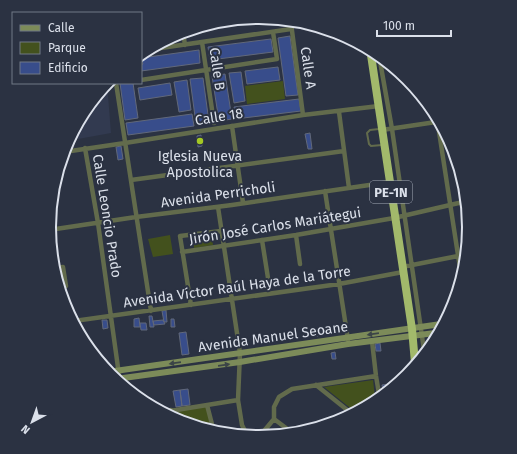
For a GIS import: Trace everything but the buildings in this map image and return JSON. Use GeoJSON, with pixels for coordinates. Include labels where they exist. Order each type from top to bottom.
{"type":"FeatureCollection","features":[{"type":"Feature","properties":{"kind":"highway","name":"PE-1N"},"geometry":{"type":"LineString","coordinates":[[372,58],[402,270],[415,331],[415,357]]}},
{"type":"Feature","properties":{"kind":"street"},"geometry":{"type":"LineString","coordinates":[[163,48],[292,29]]}},
{"type":"Feature","properties":{"kind":"street","name":"Calle A"},"geometry":{"type":"LineString","coordinates":[[292,29],[303,115]]}},
{"type":"Feature","properties":{"kind":"street"},"geometry":{"type":"LineString","coordinates":[[142,80],[277,59],[273,32]]}},
{"type":"Feature","properties":{"kind":"street"},"geometry":{"type":"LineString","coordinates":[[184,38],[185,45]]}},
{"type":"Feature","properties":{"kind":"street","name":"Calle B"},"geometry":{"type":"LineString","coordinates":[[202,42],[214,123]]}},
{"type":"Feature","properties":{"kind":"street"},"geometry":{"type":"LineString","coordinates":[[381,65],[412,265],[415,331],[422,335],[423,346]]}},
{"type":"Feature","properties":{"kind":"street"},"geometry":{"type":"LineString","coordinates":[[116,84],[151,311]]}},
{"type":"Feature","properties":{"kind":"street","name":"Calle 18"},"geometry":{"type":"LineString","coordinates":[[70,151],[303,115],[339,112],[379,106]]}},
{"type":"Feature","properties":{"kind":"street"},"geometry":{"type":"LineString","coordinates":[[339,112],[349,188]]}},
{"type":"Feature","properties":{"kind":"street"},"geometry":{"type":"LineString","coordinates":[[382,129],[433,124]]}},
{"type":"Feature","properties":{"kind":"street"},"geometry":{"type":"LineString","coordinates":[[232,126],[242,203]]}},
{"type":"Feature","properties":{"kind":"street"},"geometry":{"type":"LineString","coordinates":[[438,133],[450,205],[460,251]]}},
{"type":"Feature","properties":{"kind":"street","name":"Calle Leoncio Prado"},"geometry":{"type":"LineString","coordinates":[[85,148],[98,223],[119,375]]}},
{"type":"Feature","properties":{"kind":"street"},"geometry":{"type":"LineString","coordinates":[[131,180],[344,151]]}},
{"type":"Feature","properties":{"kind":"street","name":"Avenida Perricholi"},"geometry":{"type":"LineString","coordinates":[[56,229],[390,182]]}},
{"type":"Feature","properties":{"kind":"street"},"geometry":{"type":"LineString","coordinates":[[325,191],[348,341]]}},
{"type":"Feature","properties":{"kind":"street","name":"Jirón José Carlos Mariátegui"},"geometry":{"type":"LineString","coordinates":[[182,252],[296,235],[394,218],[460,203]]}},
{"type":"Feature","properties":{"kind":"street"},"geometry":{"type":"LineString","coordinates":[[218,207],[240,353],[238,400],[242,426],[244,430]]}},
{"type":"Feature","properties":{"kind":"street"},"geometry":{"type":"LineString","coordinates":[[191,305],[180,236],[221,231]]}},
{"type":"Feature","properties":{"kind":"street"},"geometry":{"type":"LineString","coordinates":[[296,235],[300,264]]}},
{"type":"Feature","properties":{"kind":"street"},"geometry":{"type":"LineString","coordinates":[[262,240],[268,278]]}},
{"type":"Feature","properties":{"kind":"street","name":"Avenida Víctor Raúl Haya de la Torre"},"geometry":{"type":"LineString","coordinates":[[78,320],[339,284],[402,270],[412,265],[460,255]]}},
{"type":"Feature","properties":{"kind":"street"},"geometry":{"type":"LineString","coordinates":[[59,268],[63,267],[66,286],[64,286]]}},
{"type":"Feature","properties":{"kind":"street","name":"Avenida Manuel Seoane"},"geometry":{"type":"LineString","coordinates":[[124,379],[240,362],[348,341],[372,342],[436,325]]}},
{"type":"Feature","properties":{"kind":"street","name":"Avenida Manuel Seoane"},"geometry":{"type":"LineString","coordinates":[[115,371],[415,331],[422,335],[431,334]]}},
{"type":"Feature","properties":{"kind":"street"},"geometry":{"type":"LineString","coordinates":[[372,342],[378,391]]}},
{"type":"Feature","properties":{"kind":"street"},"geometry":{"type":"LineString","coordinates":[[264,430],[274,419],[274,407],[279,397],[292,389],[376,376]]}},
{"type":"Feature","properties":{"kind":"street"},"geometry":{"type":"LineString","coordinates":[[316,385],[347,410]]}},
{"type":"Feature","properties":{"kind":"street"},"geometry":{"type":"LineString","coordinates":[[171,410],[238,400]]}},
{"type":"Feature","properties":{"kind":"street"},"geometry":{"type":"LineString","coordinates":[[207,405],[212,424]]}},
{"type":"Feature","properties":{"kind":"street"},"geometry":{"type":"LineString","coordinates":[[274,419],[286,428]]}},
{"type":"Feature","properties":{"kind":"lane"},"geometry":{"type":"LineString","coordinates":[[382,129],[370,130],[368,133],[369,144],[371,146],[384,145]]}},
{"type":"Feature","properties":{"kind":"shaded area"},"geometry":{"type":"Polygon","coordinates":[[[108,91],[111,133],[78,139],[76,136],[83,125],[97,103],[108,91]]]}},
{"type":"Feature","properties":{"kind":"green space"},"geometry":{"type":"Polygon","coordinates":[[[283,81],[285,99],[247,104],[245,86],[283,81]]]}},
{"type":"Feature","properties":{"kind":"green space"},"geometry":{"type":"Polygon","coordinates":[[[170,235],[173,254],[153,257],[148,239],[170,235]]]}},
{"type":"Feature","properties":{"kind":"green space"},"geometry":{"type":"Polygon","coordinates":[[[212,235],[213,245],[194,248],[193,238],[212,235]]]}},
{"type":"Feature","properties":{"kind":"green space"},"geometry":{"type":"Polygon","coordinates":[[[373,380],[375,393],[350,408],[324,387],[373,380]]]}},
{"type":"Feature","properties":{"kind":"green space"},"geometry":{"type":"Polygon","coordinates":[[[206,406],[212,424],[181,415],[173,411],[206,406]]]}},
{"type":"Feature","properties":{"kind":"place","name":"Iglesia Nueva Apostolica"},"geometry":{"type":"Point","coordinates":[200,141]}}]}
